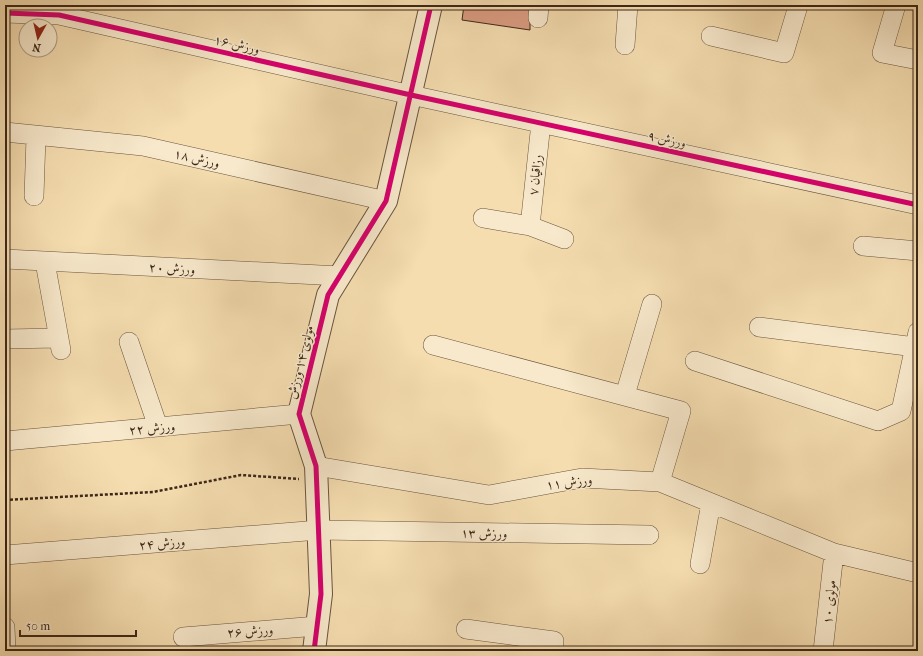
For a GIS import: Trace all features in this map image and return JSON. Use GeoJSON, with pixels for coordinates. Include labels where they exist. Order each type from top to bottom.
{"type":"FeatureCollection","features":[{"type":"Feature","properties":{"kind":"street","name":"مولوی ۱۴ ورزش"},"geometry":{"type":"LineString","coordinates":[[314,651],[321,594],[317,473],[299,414],[328,295],[386,201],[431,5]]}},
{"type":"Feature","properties":{"kind":"street"},"geometry":{"type":"LineString","coordinates":[[625,45],[628,5]]}},
{"type":"Feature","properties":{"kind":"street"},"geometry":{"type":"LineString","coordinates":[[711,36],[784,53],[795,5]]}},
{"type":"Feature","properties":{"kind":"street"},"geometry":{"type":"LineString","coordinates":[[896,5],[882,53],[918,60]]}},
{"type":"Feature","properties":{"kind":"street","name":"ورزش ۱۶"},"geometry":{"type":"LineString","coordinates":[[5,13],[59,15],[411,95]]}},
{"type":"Feature","properties":{"kind":"street","name":"ورزش ۹"},"geometry":{"type":"LineString","coordinates":[[411,95],[918,205]]}},
{"type":"Feature","properties":{"kind":"street","name":"رزاقیان ۷"},"geometry":{"type":"LineString","coordinates":[[530,226],[541,123]]}},
{"type":"Feature","properties":{"kind":"street","name":"ورزش ۱۸"},"geometry":{"type":"LineString","coordinates":[[5,132],[36,137],[143,146],[386,201]]}},
{"type":"Feature","properties":{"kind":"street"},"geometry":{"type":"LineString","coordinates":[[34,196],[36,137]]}},
{"type":"Feature","properties":{"kind":"street"},"geometry":{"type":"LineString","coordinates":[[483,218],[530,226],[564,239]]}},
{"type":"Feature","properties":{"kind":"street"},"geometry":{"type":"LineString","coordinates":[[863,246],[918,251]]}},
{"type":"Feature","properties":{"kind":"street","name":"ورزش ۲۰"},"geometry":{"type":"LineString","coordinates":[[5,259],[340,276]]}},
{"type":"Feature","properties":{"kind":"street"},"geometry":{"type":"LineString","coordinates":[[5,339],[59,344],[44,262]]}},
{"type":"Feature","properties":{"kind":"street"},"geometry":{"type":"LineString","coordinates":[[626,395],[652,304]]}},
{"type":"Feature","properties":{"kind":"street"},"geometry":{"type":"LineString","coordinates":[[695,361],[878,420],[902,411],[916,340],[759,327]]}},
{"type":"Feature","properties":{"kind":"street"},"geometry":{"type":"LineString","coordinates":[[129,342],[158,427]]}},
{"type":"Feature","properties":{"kind":"street"},"geometry":{"type":"LineString","coordinates":[[433,345],[626,395],[681,411],[660,482]]}},
{"type":"Feature","properties":{"kind":"street","name":"ورزش ۲۲"},"geometry":{"type":"LineString","coordinates":[[5,441],[299,414]]}},
{"type":"Feature","properties":{"kind":"street","name":"ورزش ۱۱"},"geometry":{"type":"LineString","coordinates":[[317,473],[489,495],[582,478],[660,482],[834,553],[918,573]]}},
{"type":"Feature","properties":{"kind":"street"},"geometry":{"type":"LineString","coordinates":[[700,564],[711,503]]}},
{"type":"Feature","properties":{"kind":"street","name":"ورزش ۱۳"},"geometry":{"type":"LineString","coordinates":[[319,530],[649,535]]}},
{"type":"Feature","properties":{"kind":"street","name":"ورزش ۲۴"},"geometry":{"type":"LineString","coordinates":[[5,555],[319,530]]}},
{"type":"Feature","properties":{"kind":"street","name":"مولوی ۱۰"},"geometry":{"type":"LineString","coordinates":[[823,651],[834,553]]}},
{"type":"Feature","properties":{"kind":"street","name":"ورزش ۲۶"},"geometry":{"type":"LineString","coordinates":[[183,637],[317,626]]}},
{"type":"Feature","properties":{"kind":"street"},"geometry":{"type":"LineString","coordinates":[[5,627],[6,651]]}},
{"type":"Feature","properties":{"kind":"street"},"geometry":{"type":"LineString","coordinates":[[466,629],[554,646]]}},
{"type":"Feature","properties":{"kind":"path"},"geometry":{"type":"LineString","coordinates":[[5,500],[153,492],[241,475],[317,473]]}},
{"type":"Feature","properties":{"kind":"building"},"geometry":{"type":"Polygon","coordinates":[[[464,5],[530,5],[530,30],[462,20],[464,5]]]}},
{"type":"Feature","properties":{"kind":"cycle path"},"geometry":{"type":"LineString","coordinates":[[314,651],[321,594],[316,466],[299,414],[328,295],[386,201],[431,5]]}},
{"type":"Feature","properties":{"kind":"cycle path"},"geometry":{"type":"LineString","coordinates":[[5,13],[59,15],[411,95],[918,205]]}}]}
